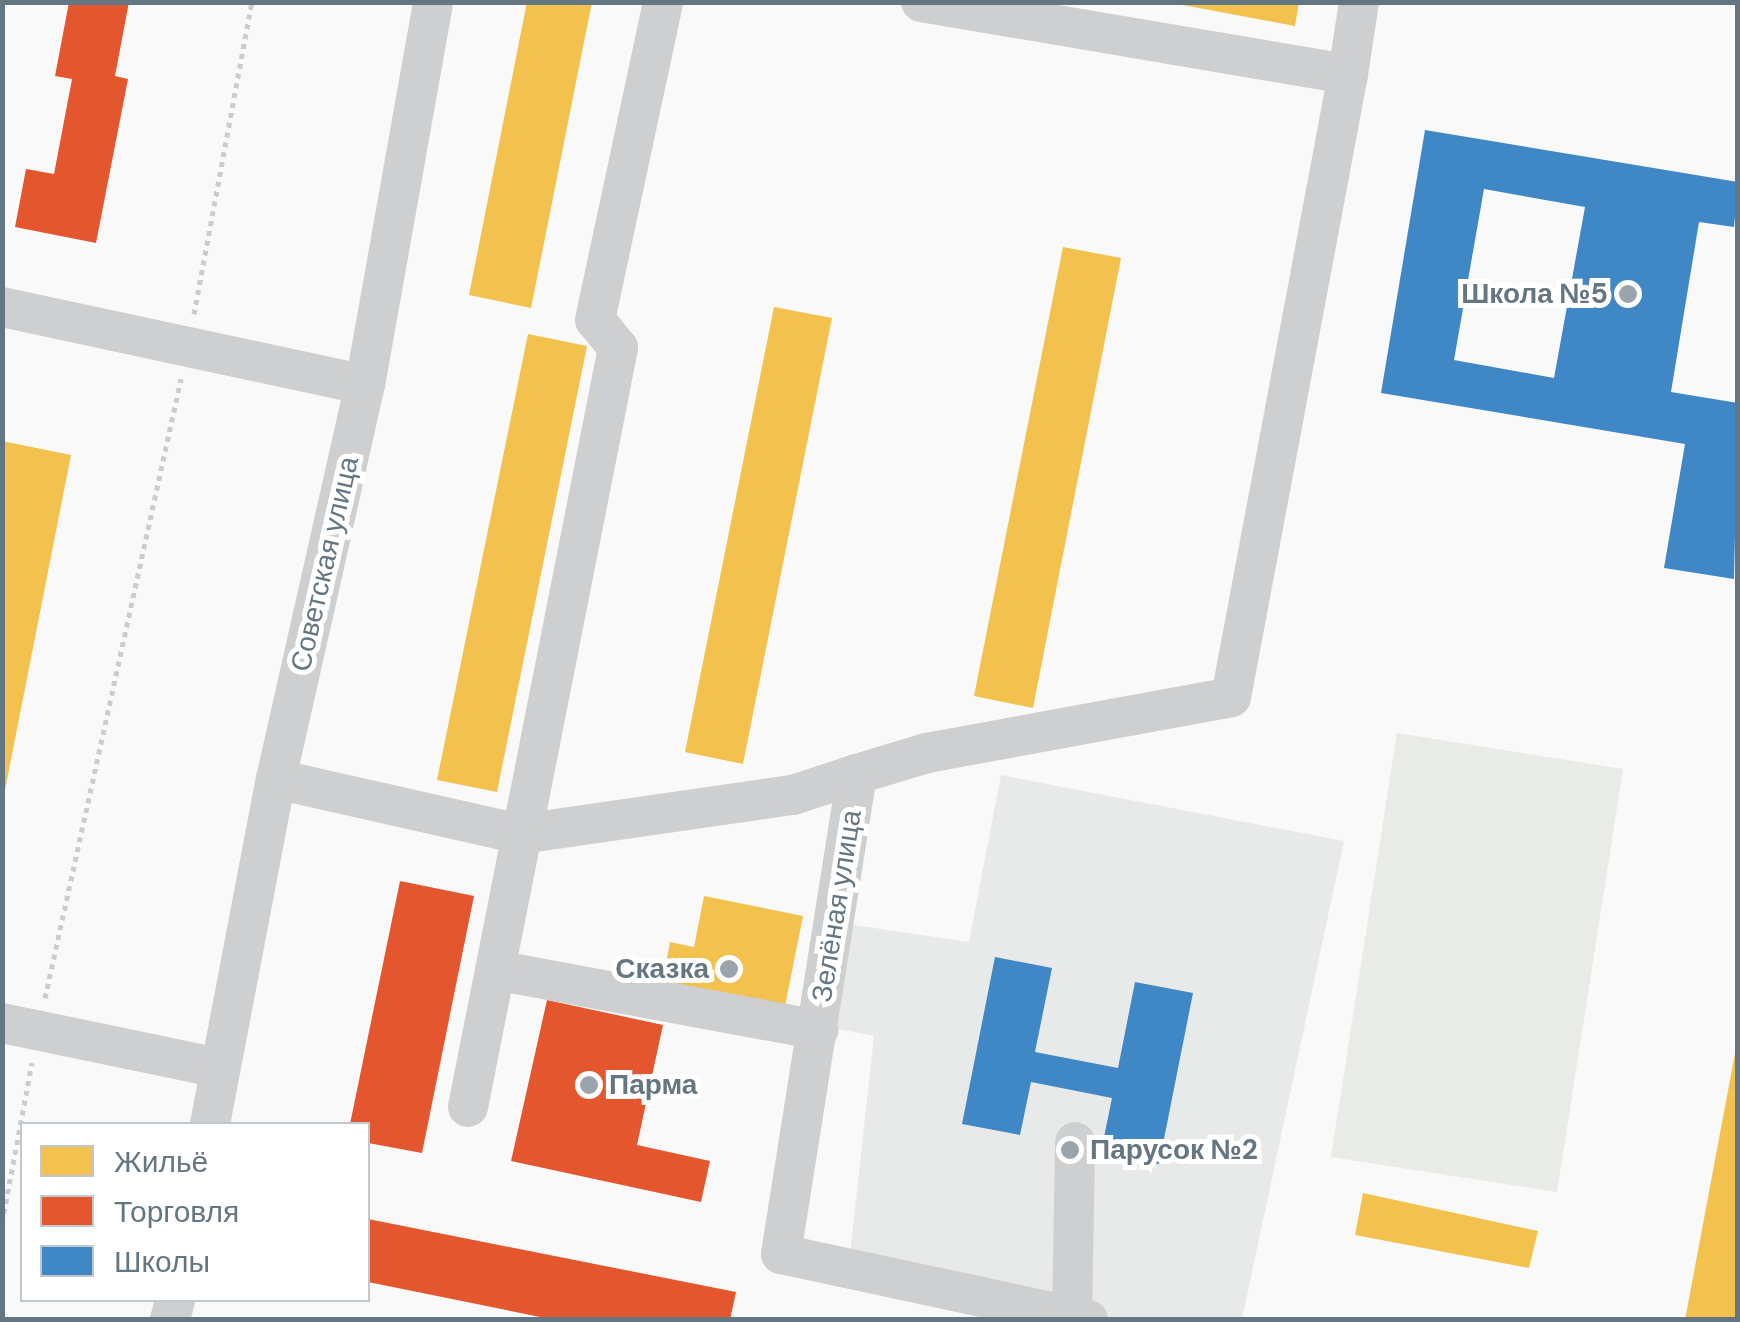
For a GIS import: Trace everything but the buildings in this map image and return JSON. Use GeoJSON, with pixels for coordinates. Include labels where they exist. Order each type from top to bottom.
{"type":"FeatureCollection","features":[{"type":"Feature","properties":{"kind":"street","name":"Советская улица"},"geometry":{"type":"LineString","coordinates":[[210,1122],[276,778],[365,385],[434,2]]}},
{"type":"Feature","properties":{"kind":"street"},"geometry":{"type":"LineString","coordinates":[[468,1107],[618,348],[595,320],[663,2]]}},
{"type":"Feature","properties":{"kind":"street"},"geometry":{"type":"LineString","coordinates":[[921,2],[1348,74]]}},
{"type":"Feature","properties":{"kind":"street"},"geometry":{"type":"LineString","coordinates":[[857,774],[927,753],[1230,697],[1359,2]]}},
{"type":"Feature","properties":{"kind":"street"},"geometry":{"type":"LineString","coordinates":[[2,306],[365,385]]}},
{"type":"Feature","properties":{"kind":"street","name":"Зелёная улица"},"geometry":{"type":"LineString","coordinates":[[276,778],[521,834],[793,795],[857,774],[781,1254],[1078,1319]]}},
{"type":"Feature","properties":{"kind":"street"},"geometry":{"type":"LineString","coordinates":[[495,970],[818,1030]]}},
{"type":"Feature","properties":{"kind":"street"},"geometry":{"type":"LineString","coordinates":[[20,1027],[220,1068]]}},
{"type":"Feature","properties":{"kind":"street"},"geometry":{"type":"LineString","coordinates":[[1075,1142],[1078,1319]]}},
{"type":"Feature","properties":{"kind":"path"},"geometry":{"type":"LineString","coordinates":[[2,1224],[20,1027],[188,345],[252,2]]}},
{"type":"Feature","properties":{"kind":"shaded area"},"geometry":{"type":"Polygon","coordinates":[[[1397,733],[1623,769],[1557,1192],[1331,1157],[1397,733]]]}},
{"type":"Feature","properties":{"kind":"shaded area","name":"Парусок №2"},"geometry":{"type":"Polygon","coordinates":[[[1001,775],[1344,841],[1242,1319],[1100,1319],[849,1264],[874,1036],[814,1024],[827,921],[969,942],[1001,775]]]}},
{"type":"Feature","properties":{"kind":"place","name":"Школа №5"},"geometry":{"type":"Point","coordinates":[1628,294]}},
{"type":"Feature","properties":{"kind":"place","name":"Сказка"},"geometry":{"type":"Point","coordinates":[729,969]}},
{"type":"Feature","properties":{"kind":"place","name":"Парма"},"geometry":{"type":"Point","coordinates":[589,1085]}},
{"type":"Feature","properties":{"kind":"place","name":"Парусок №2"},"geometry":{"type":"Point","coordinates":[1070,1150]}}]}
